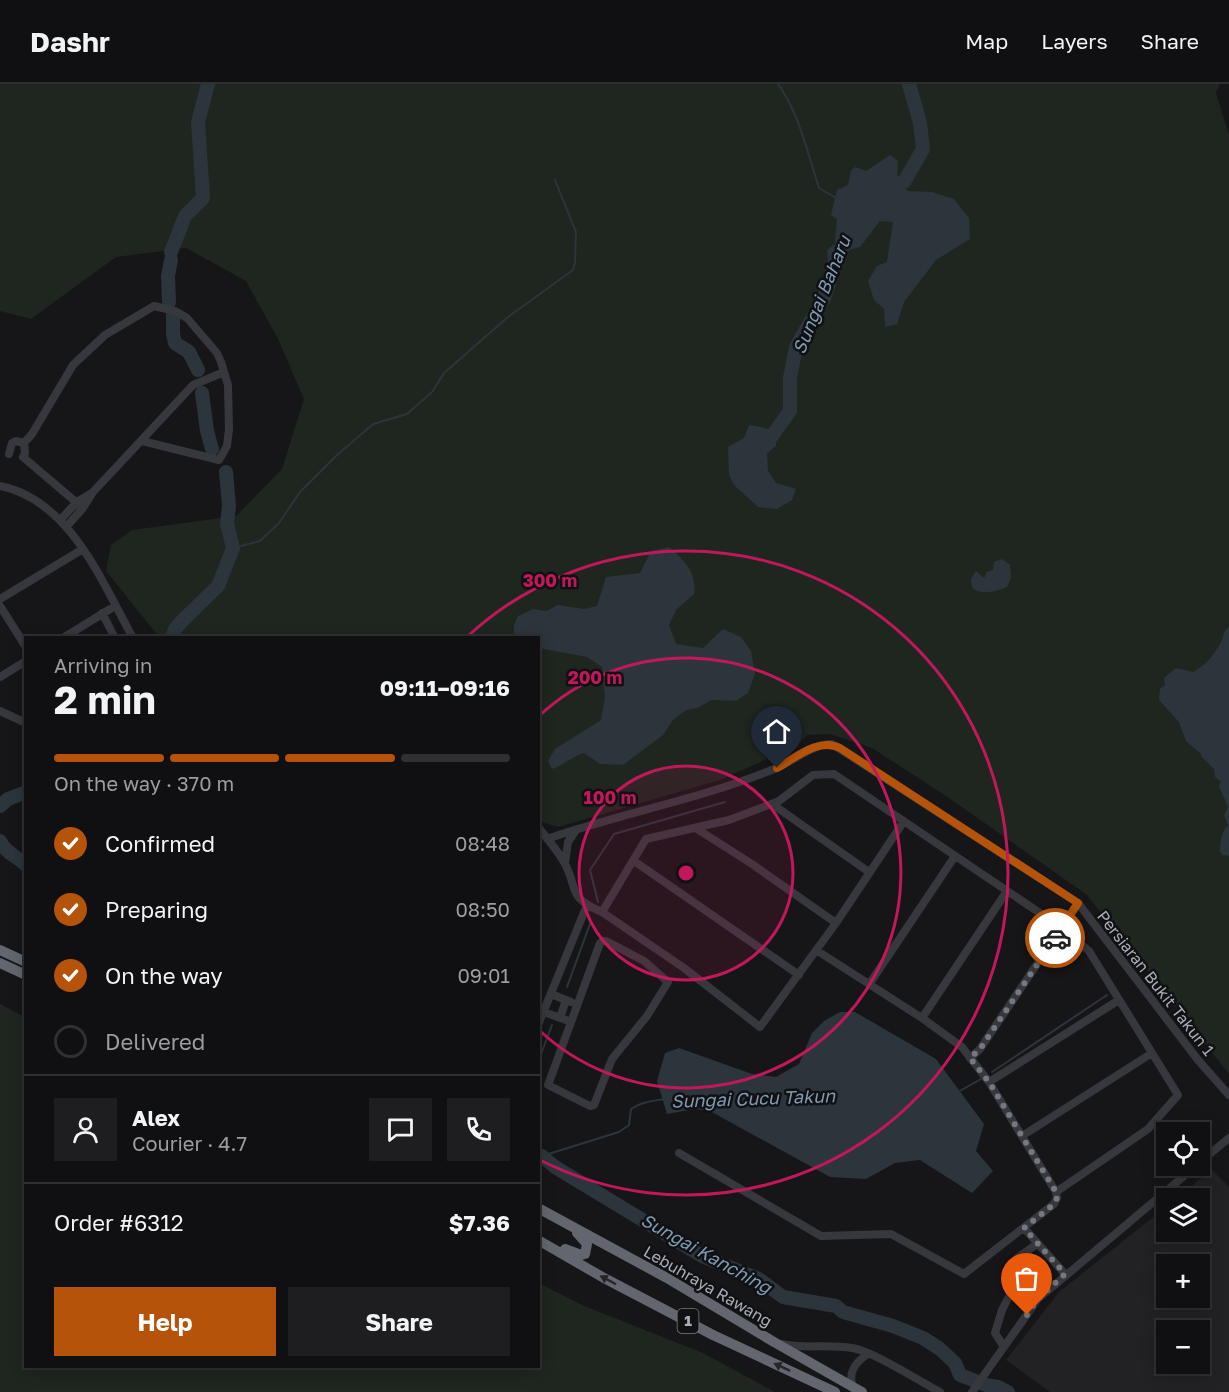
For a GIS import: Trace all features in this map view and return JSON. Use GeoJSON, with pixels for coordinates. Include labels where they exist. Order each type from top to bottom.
{"type":"FeatureCollection","features":[{"type":"Feature","properties":{"kind":"highway"},"geometry":{"type":"LineString","coordinates":[[0,950],[24,961]]}},
{"type":"Feature","properties":{"kind":"highway"},"geometry":{"type":"LineString","coordinates":[[0,963],[24,974]]}},
{"type":"Feature","properties":{"kind":"highway","name":"Lebuhraya Rawang"},"geometry":{"type":"LineString","coordinates":[[540,1209],[667,1278],[858,1389]]}},
{"type":"Feature","properties":{"kind":"highway"},"geometry":{"type":"LineString","coordinates":[[541,1242],[581,1255],[585,1254],[587,1244],[566,1222]]}},
{"type":"Feature","properties":{"kind":"highway","name":"1"},"geometry":{"type":"LineString","coordinates":[[541,1242],[713,1335],[835,1392]]}},
{"type":"Feature","properties":{"kind":"street"},"geometry":{"type":"LineString","coordinates":[[23,457],[24,443],[32,434],[73,365],[105,335],[154,306],[176,311],[187,318],[217,353],[228,385],[230,429],[227,446],[219,460],[142,441]]}},
{"type":"Feature","properties":{"kind":"street"},"geometry":{"type":"LineString","coordinates":[[61,519],[93,492],[193,385],[224,372]]}},
{"type":"Feature","properties":{"kind":"street"},"geometry":{"type":"LineString","coordinates":[[9,454],[12,443],[16,441],[24,443]]}},
{"type":"Feature","properties":{"kind":"street"},"geometry":{"type":"LineString","coordinates":[[0,456],[9,454]]}},
{"type":"Feature","properties":{"kind":"street"},"geometry":{"type":"LineString","coordinates":[[9,454],[15,459],[23,457]]}},
{"type":"Feature","properties":{"kind":"street"},"geometry":{"type":"LineString","coordinates":[[23,457],[80,505]]}},
{"type":"Feature","properties":{"kind":"street"},"geometry":{"type":"LineString","coordinates":[[0,486],[44,505],[61,519],[83,549],[132,636]]}},
{"type":"Feature","properties":{"kind":"street"},"geometry":{"type":"LineString","coordinates":[[67,526],[80,505]]}},
{"type":"Feature","properties":{"kind":"street"},"geometry":{"type":"LineString","coordinates":[[0,599],[83,549]]}},
{"type":"Feature","properties":{"kind":"street"},"geometry":{"type":"LineString","coordinates":[[0,606],[24,644]]}},
{"type":"Feature","properties":{"kind":"street"},"geometry":{"type":"LineString","coordinates":[[66,636],[115,606]]}},
{"type":"Feature","properties":{"kind":"street"},"geometry":{"type":"LineString","coordinates":[[102,614],[114,636]]}},
{"type":"Feature","properties":{"kind":"street"},"geometry":{"type":"LineString","coordinates":[[0,677],[24,662]]}},
{"type":"Feature","properties":{"kind":"street"},"geometry":{"type":"LineString","coordinates":[[0,711],[24,722]]}},
{"type":"Feature","properties":{"kind":"street","name":"Persiaran Bukit Takun 1"},"geometry":{"type":"LineString","coordinates":[[577,828],[725,788],[777,768],[822,744],[832,744],[1078,903],[1198,1060],[1229,1095]]}},
{"type":"Feature","properties":{"kind":"street"},"geometry":{"type":"LineString","coordinates":[[602,912],[646,839],[729,820],[779,801],[813,775],[834,774],[1062,928],[1089,951],[1178,1095],[1148,1129],[1056,1192]]}},
{"type":"Feature","properties":{"kind":"street"},"geometry":{"type":"LineString","coordinates":[[772,804],[869,873]]}},
{"type":"Feature","properties":{"kind":"street"},"geometry":{"type":"LineString","coordinates":[[540,829],[565,863],[575,893],[587,905],[602,912],[684,968],[760,1027],[799,975],[904,821]]}},
{"type":"Feature","properties":{"kind":"street"},"geometry":{"type":"LineString","coordinates":[[547,838],[577,828]]}},
{"type":"Feature","properties":{"kind":"street"},"geometry":{"type":"LineString","coordinates":[[565,863],[568,842],[577,828]]}},
{"type":"Feature","properties":{"kind":"street"},"geometry":{"type":"LineString","coordinates":[[697,829],[836,922]]}},
{"type":"Feature","properties":{"kind":"street"},"geometry":{"type":"LineString","coordinates":[[870,983],[955,856]]}},
{"type":"Feature","properties":{"kind":"street"},"geometry":{"type":"LineString","coordinates":[[633,861],[799,975]]}},
{"type":"Feature","properties":{"kind":"street"},"geometry":{"type":"LineString","coordinates":[[922,1018],[1007,891]]}},
{"type":"Feature","properties":{"kind":"street"},"geometry":{"type":"LineString","coordinates":[[970,1058],[980,1049],[1078,903]]}},
{"type":"Feature","properties":{"kind":"street"},"geometry":{"type":"LineString","coordinates":[[540,1021],[587,905]]}},
{"type":"Feature","properties":{"kind":"street"},"geometry":{"type":"LineString","coordinates":[[606,941],[645,961],[667,979],[667,985],[647,1016],[612,1059],[594,1105],[590,1106],[548,1085],[600,943],[606,941]]}},
{"type":"Feature","properties":{"kind":"street"},"geometry":{"type":"LineString","coordinates":[[679,1153],[821,1236],[891,1234],[964,1274],[1054,1204],[1057,1198],[1056,1192],[989,1082],[962,1047],[870,983],[816,950]]}},
{"type":"Feature","properties":{"kind":"street"},"geometry":{"type":"LineString","coordinates":[[544,1012],[563,1019],[569,1001],[551,994]]}},
{"type":"Feature","properties":{"kind":"street"},"geometry":{"type":"LineString","coordinates":[[989,1082],[1119,1000]]}},
{"type":"Feature","properties":{"kind":"street"},"geometry":{"type":"LineString","coordinates":[[1022,1136],[1152,1053]]}},
{"type":"Feature","properties":{"kind":"street"},"geometry":{"type":"LineString","coordinates":[[1210,1154],[1229,1138]]}},
{"type":"Feature","properties":{"kind":"street"},"geometry":{"type":"LineString","coordinates":[[972,1392],[1038,1299],[1184,1176]]}},
{"type":"Feature","properties":{"kind":"street"},"geometry":{"type":"LineString","coordinates":[[1024,1228],[1065,1274]]}},
{"type":"Feature","properties":{"kind":"street"},"geometry":{"type":"LineString","coordinates":[[1004,1347],[995,1333],[1002,1310],[1011,1293],[1017,1258],[1037,1244]]}},
{"type":"Feature","properties":{"kind":"street"},"geometry":{"type":"LineString","coordinates":[[774,1342],[801,1347],[852,1348],[940,1392]]}},
{"type":"Feature","properties":{"kind":"street"},"geometry":{"type":"LineString","coordinates":[[858,1389],[850,1381],[853,1368],[858,1360],[868,1354]]}},
{"type":"Feature","properties":{"kind":"shaded area"},"geometry":{"type":"Polygon","coordinates":[[[0,84],[1220,84],[1216,93],[1229,135],[1229,1074],[1087,895],[949,798],[872,748],[830,734],[807,735],[798,745],[720,780],[558,827],[540,819],[540,636],[158,636],[106,571],[111,545],[132,530],[236,516],[282,469],[304,399],[278,339],[246,281],[186,248],[116,257],[31,319],[0,311],[0,84]]]}},
{"type":"Feature","properties":{"kind":"shaded area"},"geometry":{"type":"Polygon","coordinates":[[[0,1004],[24,1016],[24,1368],[540,1368],[540,1284],[582,1305],[703,1353],[775,1392],[0,1392],[0,1004]]]}},
{"type":"Feature","properties":{"kind":"shaded area"},"geometry":{"type":"Polygon","coordinates":[[[1212,1170],[1229,1187],[1229,1392],[1050,1392],[1006,1360],[1059,1292],[1156,1215],[1156,1242],[1210,1242],[1210,1188],[1189,1188],[1204,1176],[1210,1176],[1212,1170]]]}},
{"type":"Feature","properties":{"kind":"water"},"geometry":{"type":"Polygon","coordinates":[[[890,155],[898,161],[897,175],[904,182],[907,191],[932,192],[954,199],[969,218],[970,239],[936,260],[904,302],[897,324],[885,327],[884,309],[874,300],[868,281],[877,266],[887,262],[893,222],[880,221],[860,247],[849,250],[843,267],[833,275],[829,270],[827,250],[835,244],[837,219],[831,215],[837,190],[848,185],[851,171],[855,167],[866,171],[890,155]]]}},
{"type":"Feature","properties":{"kind":"water"},"geometry":{"type":"Polygon","coordinates":[[[749,425],[776,432],[776,446],[767,453],[768,471],[776,483],[796,489],[792,500],[777,509],[758,507],[734,485],[729,475],[728,447],[744,438],[749,425]]]}},
{"type":"Feature","properties":{"kind":"water"},"geometry":{"type":"Polygon","coordinates":[[[669,547],[689,568],[694,579],[694,594],[676,610],[669,625],[676,644],[703,648],[723,629],[741,637],[751,651],[755,674],[748,693],[736,701],[712,700],[697,708],[686,710],[673,720],[663,735],[623,765],[600,764],[584,753],[552,769],[548,761],[555,749],[601,720],[605,697],[602,667],[587,657],[540,648],[540,636],[514,634],[514,625],[518,616],[533,609],[546,611],[558,605],[584,609],[597,606],[606,577],[640,573],[651,551],[669,547]]]}},
{"type":"Feature","properties":{"kind":"water"},"geometry":{"type":"Polygon","coordinates":[[[1002,559],[1010,565],[1011,578],[1007,587],[989,592],[980,592],[972,588],[971,579],[976,571],[984,578],[987,572],[993,570],[994,562],[1002,559]]]}},
{"type":"Feature","properties":{"kind":"water"},"geometry":{"type":"Polygon","coordinates":[[[1229,627],[1229,856],[1220,852],[1222,834],[1228,825],[1224,815],[1228,807],[1219,786],[1221,782],[1215,777],[1214,769],[1186,741],[1179,722],[1159,700],[1160,689],[1165,685],[1164,678],[1176,668],[1193,672],[1202,666],[1215,652],[1229,627]]]}},
{"type":"Feature","properties":{"kind":"water"},"geometry":{"type":"Polygon","coordinates":[[[840,1012],[855,1012],[936,1059],[984,1124],[976,1151],[993,1171],[972,1193],[920,1160],[895,1163],[866,1179],[830,1177],[710,1111],[695,1109],[667,1114],[657,1081],[665,1053],[679,1048],[752,1074],[776,1077],[799,1064],[812,1033],[824,1021],[840,1012]]]}},
{"type":"Feature","properties":{"kind":"waterway"},"geometry":{"type":"LineString","coordinates":[[171,252],[185,216],[203,198],[198,122],[208,84]]}},
{"type":"Feature","properties":{"kind":"waterway"},"geometry":{"type":"LineString","coordinates":[[778,84],[792,108],[819,188],[836,198]]}},
{"type":"Feature","properties":{"kind":"waterway","name":"Sungai Baharu"},"geometry":{"type":"LineString","coordinates":[[889,187],[904,182],[923,149],[920,123],[909,84]]}},
{"type":"Feature","properties":{"kind":"waterway"},"geometry":{"type":"LineString","coordinates":[[233,548],[260,541],[279,523],[300,492],[336,456],[373,424],[407,414],[432,392],[444,373],[508,317],[573,270],[576,232],[555,180]]}},
{"type":"Feature","properties":{"kind":"waterway","name":"Sungai Baharu"},"geometry":{"type":"LineString","coordinates":[[764,447],[790,411],[790,378],[796,347],[824,298],[837,259]]}},
{"type":"Feature","properties":{"kind":"waterway"},"geometry":{"type":"LineString","coordinates":[[169,302],[168,276],[171,260]]}},
{"type":"Feature","properties":{"kind":"waterway"},"geometry":{"type":"LineString","coordinates":[[173,315],[175,343],[189,352],[198,370]]}},
{"type":"Feature","properties":{"kind":"waterway"},"geometry":{"type":"LineString","coordinates":[[202,393],[212,449]]}},
{"type":"Feature","properties":{"kind":"waterway"},"geometry":{"type":"LineString","coordinates":[[173,636],[175,629],[184,619],[218,586],[233,548],[227,524],[229,506],[226,472]]}},
{"type":"Feature","properties":{"kind":"waterway"},"geometry":{"type":"LineString","coordinates":[[0,806],[8,799],[24,793]]}},
{"type":"Feature","properties":{"kind":"waterway","name":"Sungai Baharu"},"geometry":{"type":"LineString","coordinates":[[598,902],[590,870],[614,834],[725,802]]}},
{"type":"Feature","properties":{"kind":"waterway","name":"Sungai Kanching"},"geometry":{"type":"LineString","coordinates":[[0,841],[8,851],[24,863]]}},
{"type":"Feature","properties":{"kind":"waterway","name":"Sungai Baharu"},"geometry":{"type":"LineString","coordinates":[[567,987],[590,924]]}},
{"type":"Feature","properties":{"kind":"waterway","name":"Sungai Cucu Takun"},"geometry":{"type":"LineString","coordinates":[[992,1072],[1107,995]]}},
{"type":"Feature","properties":{"kind":"waterway","name":"Sungai Baharu"},"geometry":{"type":"LineString","coordinates":[[540,1057],[552,1025]]}},
{"type":"Feature","properties":{"kind":"waterway","name":"Sungai Cucu Takun"},"geometry":{"type":"LineString","coordinates":[[958,1092],[981,1079]]}},
{"type":"Feature","properties":{"kind":"waterway","name":"Sungai Cucu Takun"},"geometry":{"type":"LineString","coordinates":[[542,1156],[619,1132],[629,1125],[631,1109],[643,1103],[664,1099]]}},
{"type":"Feature","properties":{"kind":"waterway","name":"Sungai Kanching"},"geometry":{"type":"LineString","coordinates":[[540,1156],[555,1167],[702,1256],[759,1279],[783,1297],[836,1306],[843,1312],[893,1326],[923,1338],[955,1363],[960,1375],[1008,1392]]}},
{"type":"Feature","properties":{"kind":"way so far"},"geometry":{"type":"LineString","coordinates":[[1027,1315],[1038,1299],[1065,1274],[1024,1228],[1054,1204],[1057,1198],[1056,1192],[989,1082],[970,1058],[980,1049],[1055,938]]}},
{"type":"Feature","properties":{"kind":"route"},"geometry":{"type":"LineString","coordinates":[[777,768],[822,744],[832,744],[840,748],[1078,903],[1055,938]]}}]}
